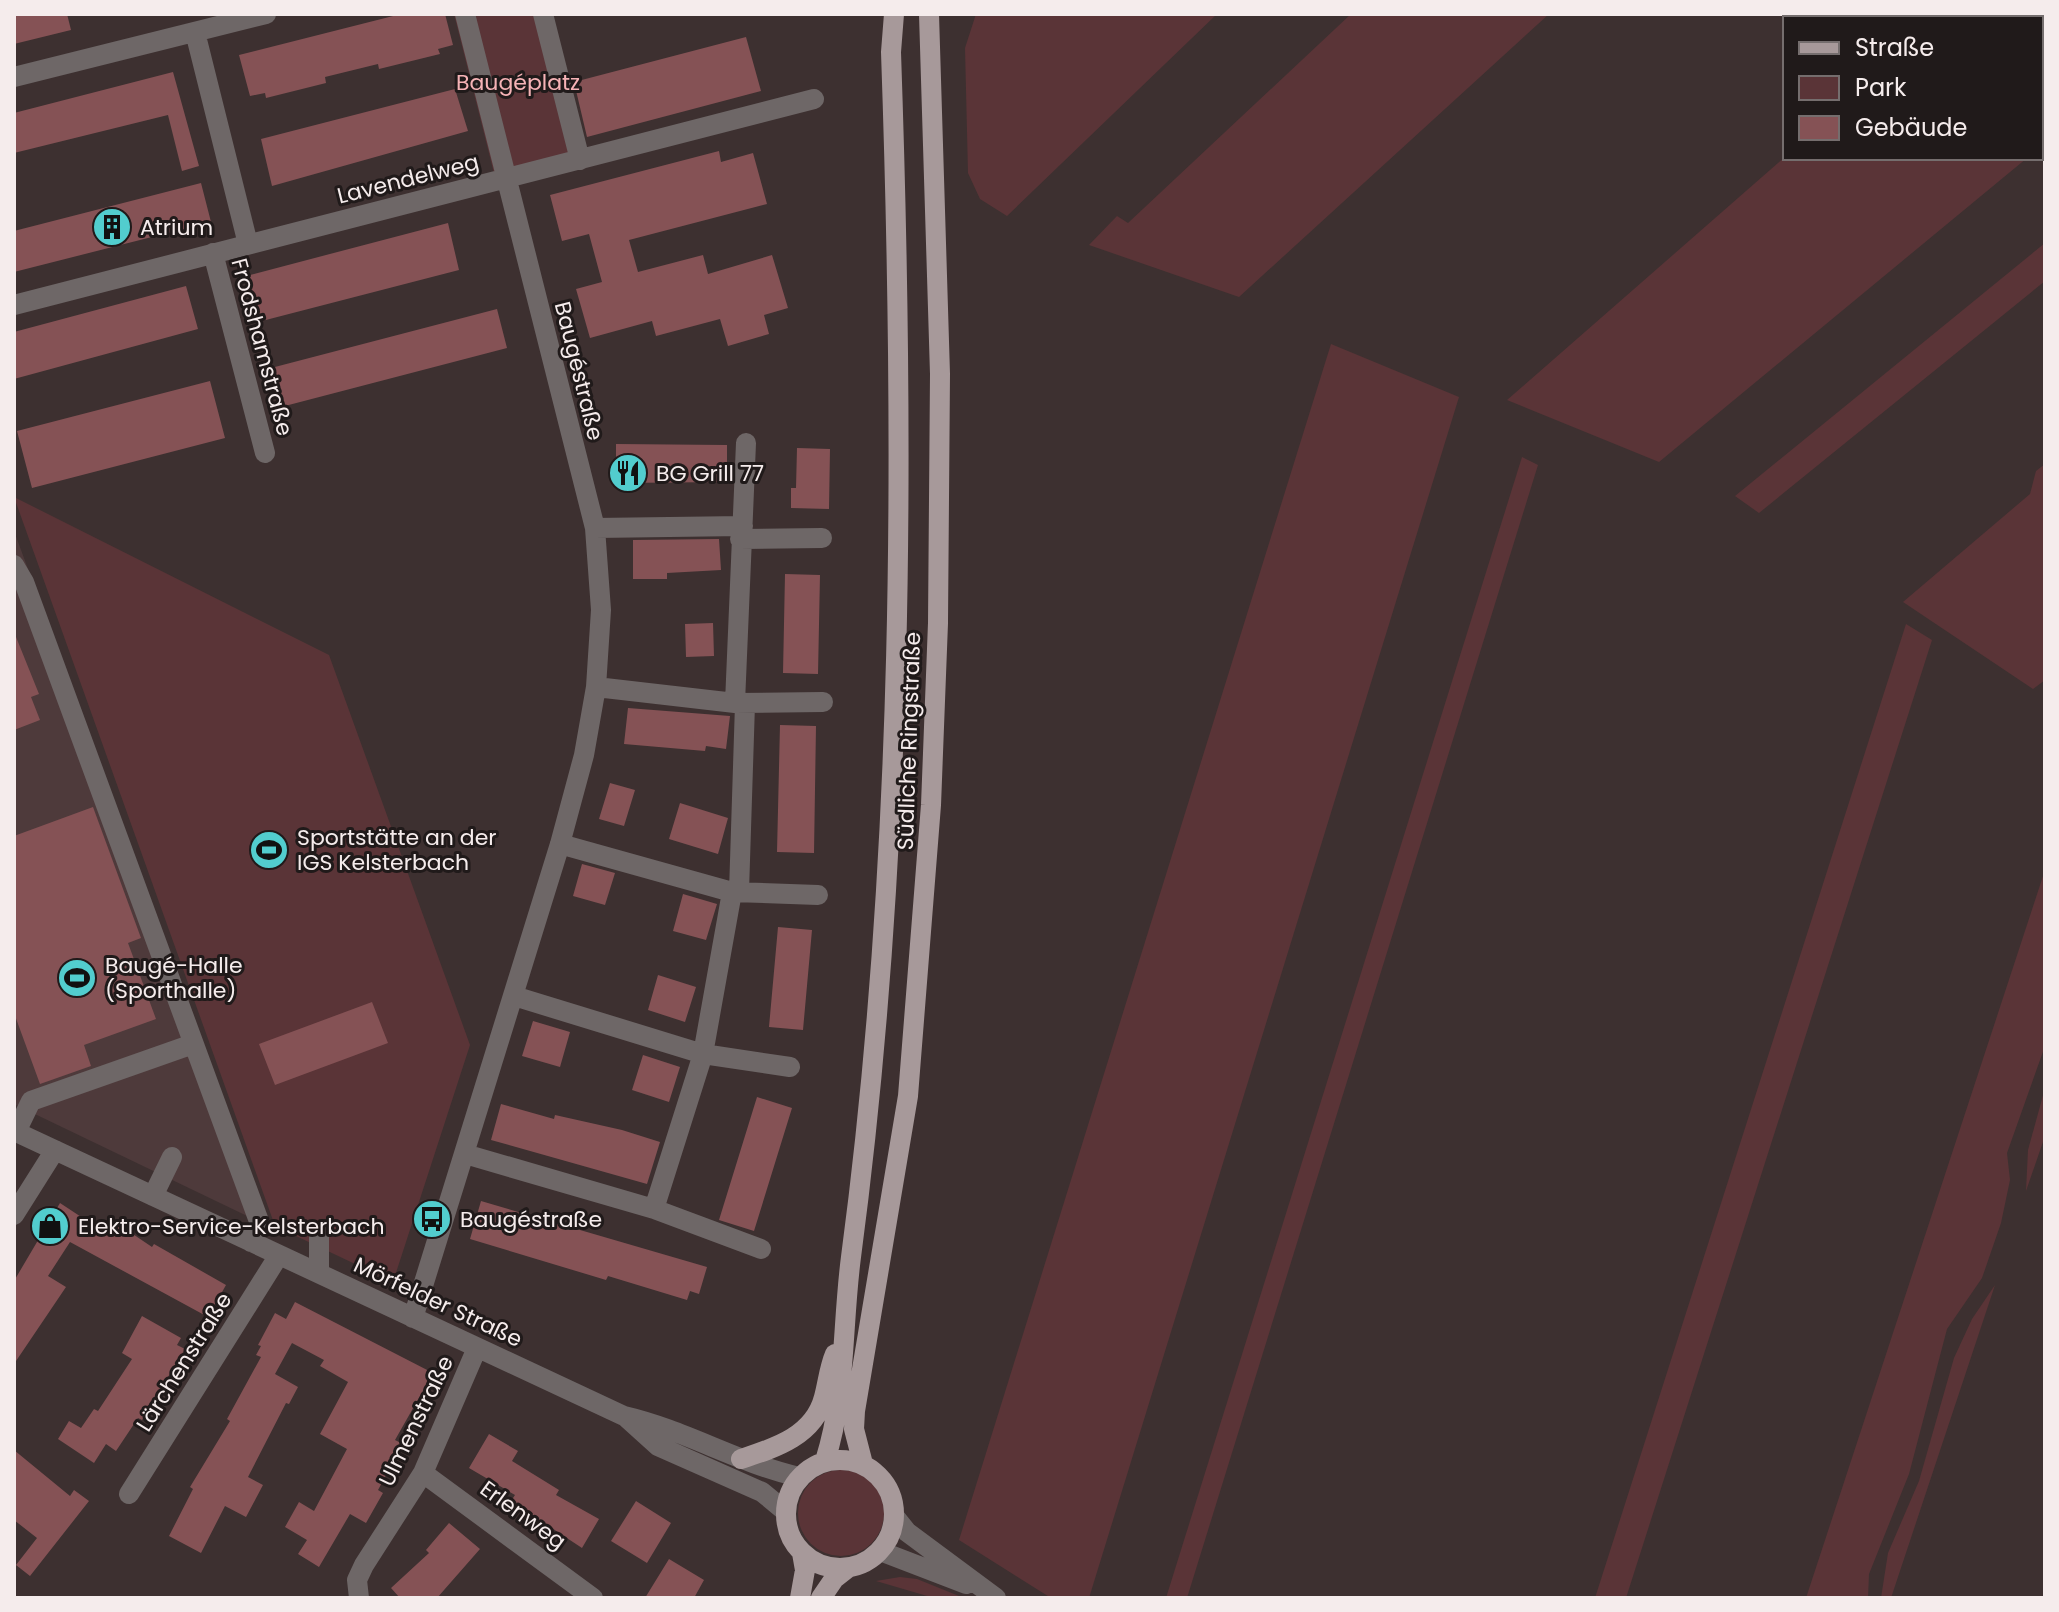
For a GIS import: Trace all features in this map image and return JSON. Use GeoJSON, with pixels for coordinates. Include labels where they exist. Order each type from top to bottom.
{"type":"FeatureCollection","features":[{"type":"Feature","properties":{"kind":"main road","name":"Südliche Ringstraße"},"geometry":{"type":"LineString","coordinates":[[825,1461],[836,1421],[843,1335],[872,1093],[893,739],[900,422],[891,14]]}},
{"type":"Feature","properties":{"kind":"main road","name":"Südliche Ringstraße"},"geometry":{"type":"LineString","coordinates":[[895,1517],[887,1485],[863,1464],[854,1429],[908,1096],[931,805],[938,608],[940,374],[929,14]]}},
{"type":"Feature","properties":{"kind":"main road"},"geometry":{"type":"LineString","coordinates":[[741,1459],[777,1447],[799,1435],[818,1414],[830,1365],[843,1335]]}},
{"type":"Feature","properties":{"kind":"main road"},"geometry":{"type":"LineString","coordinates":[[800,1598],[805,1570],[802,1553],[787,1527],[785,1511],[790,1493],[799,1477],[825,1461],[844,1459],[863,1464]]}},
{"type":"Feature","properties":{"kind":"main road"},"geometry":{"type":"LineString","coordinates":[[821,1598],[834,1579],[880,1551],[888,1541],[895,1517]]}},
{"type":"Feature","properties":{"kind":"main road"},"geometry":{"type":"LineString","coordinates":[[802,1553],[824,1565],[848,1568]]}},
{"type":"Feature","properties":{"kind":"street"},"geometry":{"type":"LineString","coordinates":[[14,77],[195,32],[234,18],[266,14]]}},
{"type":"Feature","properties":{"kind":"street"},"geometry":{"type":"LineString","coordinates":[[465,14],[506,179]]}},
{"type":"Feature","properties":{"kind":"street"},"geometry":{"type":"LineString","coordinates":[[543,14],[580,160]]}},
{"type":"Feature","properties":{"kind":"street"},"geometry":{"type":"LineString","coordinates":[[195,32],[248,244]]}},
{"type":"Feature","properties":{"kind":"street","name":"Lavendelweg"},"geometry":{"type":"LineString","coordinates":[[14,305],[814,99]]}},
{"type":"Feature","properties":{"kind":"street","name":"Baugéstraße"},"geometry":{"type":"LineString","coordinates":[[413,1318],[560,844],[584,755],[596,687],[601,610],[595,528],[506,179]]}},
{"type":"Feature","properties":{"kind":"street","name":"Frodshamstraße"},"geometry":{"type":"LineString","coordinates":[[213,253],[265,453]]}},
{"type":"Feature","properties":{"kind":"street"},"geometry":{"type":"LineString","coordinates":[[654,1209],[703,1054],[736,892],[741,533],[746,443]]}},
{"type":"Feature","properties":{"kind":"street"},"geometry":{"type":"LineString","coordinates":[[595,528],[822,538]]}},
{"type":"Feature","properties":{"kind":"street"},"geometry":{"type":"LineString","coordinates":[[14,565],[24,582],[260,1224],[251,1242]]}},
{"type":"Feature","properties":{"kind":"street"},"geometry":{"type":"LineString","coordinates":[[596,687],[740,703],[823,702]]}},
{"type":"Feature","properties":{"kind":"street"},"geometry":{"type":"LineString","coordinates":[[560,844],[736,892],[818,895]]}},
{"type":"Feature","properties":{"kind":"street"},"geometry":{"type":"LineString","coordinates":[[514,996],[703,1054],[790,1067]]}},
{"type":"Feature","properties":{"kind":"street"},"geometry":{"type":"LineString","coordinates":[[15,1131],[31,1101],[140,1070],[193,1044]]}},
{"type":"Feature","properties":{"kind":"street","name":"Mörfelder Straße"},"geometry":{"type":"LineString","coordinates":[[15,1131],[624,1416],[668,1426],[741,1459],[799,1477]]}},
{"type":"Feature","properties":{"kind":"street"},"geometry":{"type":"LineString","coordinates":[[14,1215],[55,1150]]}},
{"type":"Feature","properties":{"kind":"street"},"geometry":{"type":"LineString","coordinates":[[465,1154],[654,1209],[761,1249]]}},
{"type":"Feature","properties":{"kind":"street"},"geometry":{"type":"LineString","coordinates":[[153,1196],[172,1157]]}},
{"type":"Feature","properties":{"kind":"street"},"geometry":{"type":"LineString","coordinates":[[319,1232],[319,1273]]}},
{"type":"Feature","properties":{"kind":"street","name":"Lärchenstraße"},"geometry":{"type":"LineString","coordinates":[[129,1494],[279,1255]]}},
{"type":"Feature","properties":{"kind":"street","name":"Ulmenstraße"},"geometry":{"type":"LineString","coordinates":[[359,1598],[357,1580],[364,1565],[423,1473],[477,1348]]}},
{"type":"Feature","properties":{"kind":"street","name":"Mörfelder Straße"},"geometry":{"type":"LineString","coordinates":[[624,1416],[658,1446],[762,1492],[785,1511]]}},
{"type":"Feature","properties":{"kind":"street","name":"Erlenweg"},"geometry":{"type":"LineString","coordinates":[[423,1473],[593,1598]]}},
{"type":"Feature","properties":{"kind":"street"},"geometry":{"type":"LineString","coordinates":[[895,1517],[907,1532],[995,1597]]}},
{"type":"Feature","properties":{"kind":"street"},"geometry":{"type":"LineString","coordinates":[[880,1551],[995,1597]]}},
{"type":"Feature","properties":{"kind":"shaded area"},"geometry":{"type":"Polygon","coordinates":[[[14,531],[270,1227],[14,1104],[14,531]]]}},
{"type":"Feature","properties":{"kind":"green space","name":"Baugéplatz"},"geometry":{"type":"Polygon","coordinates":[[[454,14],[548,14],[583,150],[494,173],[454,14]]]}},
{"type":"Feature","properties":{"kind":"green space"},"geometry":{"type":"Polygon","coordinates":[[[976,14],[1217,14],[1007,216],[980,199],[968,173],[965,48],[976,14]]]}},
{"type":"Feature","properties":{"kind":"green space"},"geometry":{"type":"Polygon","coordinates":[[[1351,14],[1549,14],[1239,297],[1089,245],[1117,216],[1128,223],[1351,14]]]}},
{"type":"Feature","properties":{"kind":"green space"},"geometry":{"type":"Polygon","coordinates":[[[2045,14],[2045,143],[2043,144],[2043,16],[1946,16],[2045,14]]]}},
{"type":"Feature","properties":{"kind":"green space"},"geometry":{"type":"Polygon","coordinates":[[[1783,159],[2025,160],[1659,462],[1507,400],[1783,159]]]}},
{"type":"Feature","properties":{"kind":"green space"},"geometry":{"type":"Polygon","coordinates":[[[2045,243],[2045,281],[1759,513],[1735,496],[2045,243]]]}},
{"type":"Feature","properties":{"kind":"green space"},"geometry":{"type":"Polygon","coordinates":[[[1331,344],[1459,397],[1089,1598],[1051,1598],[959,1540],[1331,344]]]}},
{"type":"Feature","properties":{"kind":"green space"},"geometry":{"type":"Polygon","coordinates":[[[1522,457],[1538,465],[1187,1598],[1166,1598],[1522,457]]]}},
{"type":"Feature","properties":{"kind":"green space"},"geometry":{"type":"Polygon","coordinates":[[[2045,464],[2045,680],[2033,689],[1903,602],[2030,494],[2036,471],[2045,464]]]}},
{"type":"Feature","properties":{"kind":"green space","name":"Sportstätte an der IGS Kelsterbach"},"geometry":{"type":"Polygon","coordinates":[[[14,497],[329,655],[470,1045],[393,1282],[275,1226],[14,497]]]}},
{"type":"Feature","properties":{"kind":"green space"},"geometry":{"type":"Polygon","coordinates":[[[1906,624],[1932,640],[1626,1598],[1595,1598],[1906,624]]]}},
{"type":"Feature","properties":{"kind":"green space"},"geometry":{"type":"Polygon","coordinates":[[[2045,870],[2045,1046],[2007,1153],[2010,1180],[2001,1223],[1982,1278],[1947,1329],[1909,1474],[1869,1574],[1868,1598],[1806,1598],[2045,870]]]}},
{"type":"Feature","properties":{"kind":"green space"},"geometry":{"type":"Polygon","coordinates":[[[2045,1088],[2045,1136],[2026,1191],[2028,1150],[2045,1088]]]}},
{"type":"Feature","properties":{"kind":"green space"},"geometry":{"type":"Polygon","coordinates":[[[1995,1285],[1891,1598],[1881,1598],[1888,1553],[1919,1481],[1954,1358],[1972,1319],[1995,1285]]]}},
{"type":"Feature","properties":{"kind":"green space"},"geometry":{"type":"Polygon","coordinates":[[[841,1470],[858,1473],[872,1482],[881,1496],[884,1513],[881,1530],[872,1544],[858,1553],[841,1556],[824,1553],[810,1544],[801,1530],[798,1513],[801,1496],[810,1482],[824,1473],[841,1470]]]}},
{"type":"Feature","properties":{"kind":"green space"},"geometry":{"type":"Polygon","coordinates":[[[900,1577],[917,1579],[964,1598],[934,1598],[876,1581],[900,1577]]]}},
{"type":"Feature","properties":{"kind":"building"},"geometry":{"type":"Polygon","coordinates":[[[14,14],[67,14],[71,30],[14,44],[14,14]]]}},
{"type":"Feature","properties":{"kind":"building"},"geometry":{"type":"Polygon","coordinates":[[[401,14],[445,14],[453,45],[438,49],[440,54],[379,69],[378,64],[325,77],[326,83],[266,98],[265,93],[250,96],[239,55],[401,14]]]}},
{"type":"Feature","properties":{"kind":"building"},"geometry":{"type":"Polygon","coordinates":[[[746,37],[761,91],[587,137],[574,82],[746,37]]]}},
{"type":"Feature","properties":{"kind":"building"},"geometry":{"type":"Polygon","coordinates":[[[173,72],[199,166],[182,171],[168,115],[14,153],[14,113],[173,72]]]}},
{"type":"Feature","properties":{"kind":"building"},"geometry":{"type":"Polygon","coordinates":[[[455,89],[468,131],[272,186],[261,139],[455,89]]]}},
{"type":"Feature","properties":{"kind":"building"},"geometry":{"type":"Polygon","coordinates":[[[719,151],[721,162],[753,153],[767,204],[629,240],[638,272],[703,255],[708,274],[772,255],[788,308],[764,315],[769,334],[728,346],[720,319],[656,336],[652,321],[590,338],[576,289],[602,282],[589,234],[562,241],[550,195],[719,151]]]}},
{"type":"Feature","properties":{"kind":"building","name":"Atrium"},"geometry":{"type":"Polygon","coordinates":[[[201,183],[211,222],[14,272],[14,231],[201,183]]]}},
{"type":"Feature","properties":{"kind":"building"},"geometry":{"type":"Polygon","coordinates":[[[448,223],[459,270],[258,322],[246,276],[448,223]]]}},
{"type":"Feature","properties":{"kind":"building"},"geometry":{"type":"Polygon","coordinates":[[[186,286],[198,329],[14,379],[14,332],[186,286]]]}},
{"type":"Feature","properties":{"kind":"building"},"geometry":{"type":"Polygon","coordinates":[[[497,309],[507,348],[281,407],[271,368],[497,309]]]}},
{"type":"Feature","properties":{"kind":"building"},"geometry":{"type":"Polygon","coordinates":[[[210,381],[225,438],[32,488],[17,431],[210,381]]]}},
{"type":"Feature","properties":{"kind":"building"},"geometry":{"type":"Polygon","coordinates":[[[616,444],[727,445],[727,482],[616,483],[616,444]]]}},
{"type":"Feature","properties":{"kind":"building"},"geometry":{"type":"Polygon","coordinates":[[[797,448],[830,449],[829,509],[791,508],[791,488],[796,488],[797,448]]]}},
{"type":"Feature","properties":{"kind":"building"},"geometry":{"type":"Polygon","coordinates":[[[719,539],[721,570],[667,573],[667,579],[633,579],[633,540],[719,539]]]}},
{"type":"Feature","properties":{"kind":"building"},"geometry":{"type":"Polygon","coordinates":[[[785,574],[820,575],[818,674],[783,673],[785,574]]]}},
{"type":"Feature","properties":{"kind":"building"},"geometry":{"type":"Polygon","coordinates":[[[713,623],[714,656],[686,657],[685,624],[713,623]]]}},
{"type":"Feature","properties":{"kind":"building"},"geometry":{"type":"Polygon","coordinates":[[[14,632],[39,694],[31,697],[40,720],[14,730],[14,632]]]}},
{"type":"Feature","properties":{"kind":"building"},"geometry":{"type":"Polygon","coordinates":[[[628,708],[730,716],[726,749],[706,746],[705,751],[624,744],[628,708]]]}},
{"type":"Feature","properties":{"kind":"building"},"geometry":{"type":"Polygon","coordinates":[[[780,725],[816,726],[814,853],[777,852],[780,725]]]}},
{"type":"Feature","properties":{"kind":"building"},"geometry":{"type":"Polygon","coordinates":[[[610,783],[635,790],[624,826],[599,819],[610,783]]]}},
{"type":"Feature","properties":{"kind":"building"},"geometry":{"type":"Polygon","coordinates":[[[680,803],[728,818],[718,854],[669,839],[680,803]]]}},
{"type":"Feature","properties":{"kind":"building","name":"Baugé-Halle (Sporthalle)"},"geometry":{"type":"Polygon","coordinates":[[[93,807],[141,938],[128,943],[156,1019],[84,1045],[91,1066],[40,1084],[14,1013],[14,836],[93,807]]]}},
{"type":"Feature","properties":{"kind":"building"},"geometry":{"type":"Polygon","coordinates":[[[582,864],[615,873],[605,905],[573,896],[582,864]]]}},
{"type":"Feature","properties":{"kind":"building"},"geometry":{"type":"Polygon","coordinates":[[[683,894],[717,904],[706,940],[673,931],[683,894]]]}},
{"type":"Feature","properties":{"kind":"building"},"geometry":{"type":"Polygon","coordinates":[[[778,927],[812,930],[803,1030],[769,1027],[778,927]]]}},
{"type":"Feature","properties":{"kind":"building"},"geometry":{"type":"Polygon","coordinates":[[[658,975],[696,987],[685,1022],[648,1010],[658,975]]]}},
{"type":"Feature","properties":{"kind":"building"},"geometry":{"type":"Polygon","coordinates":[[[372,1002],[388,1043],[275,1085],[259,1044],[372,1002]]]}},
{"type":"Feature","properties":{"kind":"building"},"geometry":{"type":"Polygon","coordinates":[[[533,1021],[570,1032],[560,1067],[522,1056],[533,1021]]]}},
{"type":"Feature","properties":{"kind":"building"},"geometry":{"type":"Polygon","coordinates":[[[643,1055],[680,1067],[669,1102],[632,1090],[643,1055]]]}},
{"type":"Feature","properties":{"kind":"building"},"geometry":{"type":"Polygon","coordinates":[[[757,1097],[792,1108],[754,1231],[719,1220],[757,1097]]]}},
{"type":"Feature","properties":{"kind":"building"},"geometry":{"type":"Polygon","coordinates":[[[501,1104],[554,1119],[555,1115],[622,1130],[660,1142],[647,1184],[491,1140],[501,1104]]]}},
{"type":"Feature","properties":{"kind":"building"},"geometry":{"type":"Polygon","coordinates":[[[481,1201],[707,1267],[699,1294],[690,1291],[687,1300],[608,1276],[606,1280],[470,1239],[481,1201]]]}},
{"type":"Feature","properties":{"kind":"building"},"geometry":{"type":"Polygon","coordinates":[[[60,1203],[107,1234],[115,1222],[152,1247],[154,1244],[226,1285],[208,1317],[70,1242],[48,1276],[66,1287],[14,1364],[14,1281],[60,1203]]]}},
{"type":"Feature","properties":{"kind":"building"},"geometry":{"type":"Polygon","coordinates":[[[295,1302],[433,1373],[395,1440],[403,1444],[378,1490],[383,1493],[366,1523],[350,1514],[319,1567],[298,1554],[307,1540],[285,1527],[299,1502],[314,1511],[347,1449],[320,1434],[348,1382],[320,1366],[324,1360],[292,1343],[275,1374],[298,1387],[289,1404],[286,1403],[248,1477],[263,1485],[246,1517],[225,1506],[201,1553],[169,1536],[193,1489],[190,1487],[230,1421],[227,1419],[261,1357],[256,1355],[261,1346],[258,1345],[275,1313],[286,1319],[295,1302]]]}},
{"type":"Feature","properties":{"kind":"building"},"geometry":{"type":"Polygon","coordinates":[[[142,1316],[181,1338],[177,1345],[185,1349],[142,1420],[138,1418],[116,1451],[106,1444],[94,1463],[58,1439],[69,1421],[81,1428],[94,1409],[98,1411],[132,1359],[122,1353],[142,1316]]]}},
{"type":"Feature","properties":{"kind":"building"},"geometry":{"type":"Polygon","coordinates":[[[489,1434],[518,1451],[512,1461],[559,1490],[556,1495],[599,1519],[582,1548],[511,1501],[515,1495],[469,1468],[489,1434]]]}},
{"type":"Feature","properties":{"kind":"building"},"geometry":{"type":"Polygon","coordinates":[[[14,1450],[70,1496],[74,1490],[89,1501],[30,1576],[16,1565],[37,1538],[14,1520],[14,1450]]]}},
{"type":"Feature","properties":{"kind":"building"},"geometry":{"type":"Polygon","coordinates":[[[636,1501],[671,1523],[647,1563],[611,1541],[636,1501]]]}},
{"type":"Feature","properties":{"kind":"building"},"geometry":{"type":"Polygon","coordinates":[[[449,1523],[480,1549],[437,1598],[400,1598],[391,1588],[429,1553],[426,1550],[449,1523]]]}},
{"type":"Feature","properties":{"kind":"building"},"geometry":{"type":"Polygon","coordinates":[[[669,1559],[704,1580],[694,1598],[645,1598],[669,1559]]]}},
{"type":"Feature","properties":{"kind":"place","name":"Atrium"},"geometry":{"type":"Point","coordinates":[112,227]}},
{"type":"Feature","properties":{"kind":"place","name":"BG Grill 77"},"geometry":{"type":"Point","coordinates":[628,473]}},
{"type":"Feature","properties":{"kind":"place","name":"Sportstätte an der IGS Kelsterbach"},"geometry":{"type":"Point","coordinates":[269,850]}},
{"type":"Feature","properties":{"kind":"place","name":"Baugé-Halle (Sporthalle)"},"geometry":{"type":"Point","coordinates":[77,978]}},
{"type":"Feature","properties":{"kind":"place","name":"Baugéstraße"},"geometry":{"type":"Point","coordinates":[432,1219]}},
{"type":"Feature","properties":{"kind":"place","name":"Elektro-Service-Kelsterbach"},"geometry":{"type":"Point","coordinates":[50,1226]}}]}
